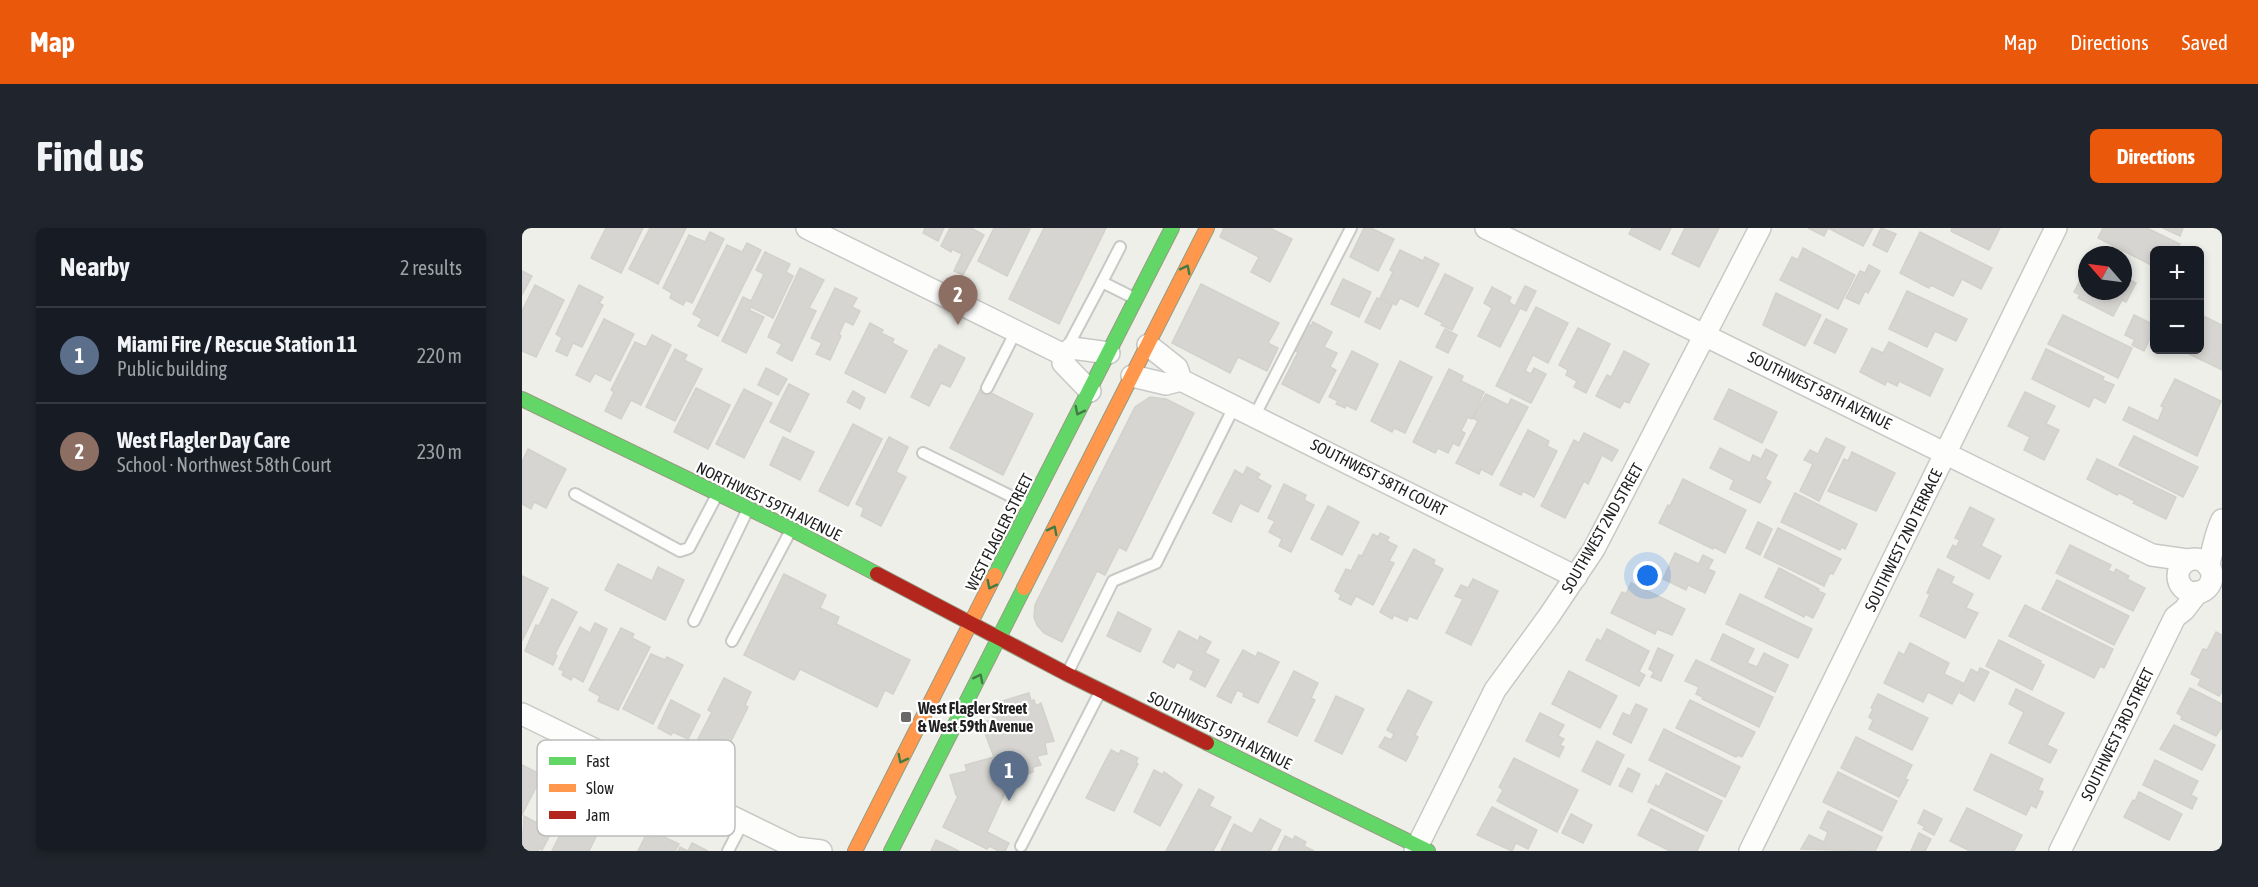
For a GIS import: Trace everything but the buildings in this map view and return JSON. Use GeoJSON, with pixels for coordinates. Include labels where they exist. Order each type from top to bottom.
{"type":"FeatureCollection","features":[{"type":"Feature","properties":{"kind":"main road","name":"WEST FLAGLER STREET"},"geometry":{"type":"LineString","coordinates":[[851,850],[972,623],[1172,228]]}},
{"type":"Feature","properties":{"kind":"main road"},"geometry":{"type":"LineString","coordinates":[[891,851],[1207,228]]}},
{"type":"Feature","properties":{"kind":"main road","name":"NORTHWEST 59TH AVENUE"},"geometry":{"type":"LineString","coordinates":[[522,399],[791,529],[998,638]]}},
{"type":"Feature","properties":{"kind":"main road","name":"SOUTHWEST 59TH AVENUE"},"geometry":{"type":"LineString","coordinates":[[998,638],[1420,849]]}},
{"type":"Feature","properties":{"kind":"street"},"geometry":{"type":"LineString","coordinates":[[807,228],[1064,355]]}},
{"type":"Feature","properties":{"kind":"street","name":"SOUTHWEST 58TH AVENUE"},"geometry":{"type":"LineString","coordinates":[[1486,228],[2152,555],[2204,567]]}},
{"type":"Feature","properties":{"kind":"street","name":"SOUTHWEST 2ND STREET"},"geometry":{"type":"LineString","coordinates":[[1420,849],[1495,690],[1594,549],[1760,228]]}},
{"type":"Feature","properties":{"kind":"street","name":"SOUTHWEST 2ND TERRACE"},"geometry":{"type":"LineString","coordinates":[[1750,851],[2056,228]]}},
{"type":"Feature","properties":{"kind":"street","name":"SOUTHWEST 58TH COURT"},"geometry":{"type":"LineString","coordinates":[[1148,345],[1177,368],[1181,380]]}},
{"type":"Feature","properties":{"kind":"street"},"geometry":{"type":"LineString","coordinates":[[1089,391],[1063,363],[1064,355],[1072,348],[1109,352]]}},
{"type":"Feature","properties":{"kind":"street","name":"SOUTHWEST 58TH COURT"},"geometry":{"type":"LineString","coordinates":[[1132,376],[1166,384],[1181,380],[1576,577]]}},
{"type":"Feature","properties":{"kind":"street","name":"SOUTHWEST 3RD STREET"},"geometry":{"type":"LineString","coordinates":[[2060,851],[2175,617],[2207,593],[2209,585],[2198,550],[2218,528]]}},
{"type":"Feature","properties":{"kind":"street","name":"SOUTHWEST 58TH AVENUE"},"geometry":{"type":"LineString","coordinates":[[2152,555],[2179,581]]}},
{"type":"Feature","properties":{"kind":"street","name":"SOUTHWEST 3RD STREET"},"geometry":{"type":"LineString","coordinates":[[2175,617],[2178,571],[2204,567]]}},
{"type":"Feature","properties":{"kind":"street"},"geometry":{"type":"LineString","coordinates":[[2179,581],[2185,590],[2207,593]]}},
{"type":"Feature","properties":{"kind":"street"},"geometry":{"type":"LineString","coordinates":[[522,714],[575,740]]}},
{"type":"Feature","properties":{"kind":"street"},"geometry":{"type":"LineString","coordinates":[[735,818],[797,849],[821,851]]}},
{"type":"Feature","properties":{"kind":"lane"},"geometry":{"type":"LineString","coordinates":[[1255,415],[1352,228]]}},
{"type":"Feature","properties":{"kind":"lane"},"geometry":{"type":"LineString","coordinates":[[1064,355],[1120,246]]}},
{"type":"Feature","properties":{"kind":"lane"},"geometry":{"type":"LineString","coordinates":[[1102,282],[1136,299]]}},
{"type":"Feature","properties":{"kind":"lane"},"geometry":{"type":"LineString","coordinates":[[987,388],[1016,331]]}},
{"type":"Feature","properties":{"kind":"lane"},"geometry":{"type":"LineString","coordinates":[[1067,674],[1113,581],[1156,563],[1235,405]]}},
{"type":"Feature","properties":{"kind":"lane"},"geometry":{"type":"LineString","coordinates":[[923,453],[1031,506]]}},
{"type":"Feature","properties":{"kind":"lane"},"geometry":{"type":"LineString","coordinates":[[575,494],[680,551],[689,548],[718,493]]}},
{"type":"Feature","properties":{"kind":"lane"},"geometry":{"type":"LineString","coordinates":[[694,621],[748,508]]}},
{"type":"Feature","properties":{"kind":"lane"},"geometry":{"type":"LineString","coordinates":[[732,641],[791,529]]}},
{"type":"Feature","properties":{"kind":"lane"},"geometry":{"type":"LineString","coordinates":[[1022,846],[1101,690]]}},
{"type":"Feature","properties":{"kind":"lane"},"geometry":{"type":"LineString","coordinates":[[729,851],[743,822]]}},
{"type":"Feature","properties":{"kind":"traffic: fast"},"geometry":{"type":"LineString","coordinates":[[995,575],[1172,228]]}},
{"type":"Feature","properties":{"kind":"traffic: fast"},"geometry":{"type":"LineString","coordinates":[[522,399],[791,529],[877,574]]}},
{"type":"Feature","properties":{"kind":"traffic: fast"},"geometry":{"type":"LineString","coordinates":[[891,851],[1024,588]]}},
{"type":"Feature","properties":{"kind":"traffic: fast"},"geometry":{"type":"LineString","coordinates":[[1207,743],[1428,851]]}},
{"type":"Feature","properties":{"kind":"traffic: slow"},"geometry":{"type":"LineString","coordinates":[[1024,588],[1207,228]]}},
{"type":"Feature","properties":{"kind":"traffic: slow"},"geometry":{"type":"LineString","coordinates":[[855,851],[995,575]]}},
{"type":"Feature","properties":{"kind":"traffic: jam"},"geometry":{"type":"LineString","coordinates":[[877,574],[1067,674],[1207,743]]}},
{"type":"Feature","properties":{"kind":"place","name":"West Flagler Day Care"},"geometry":{"type":"Point","coordinates":[958,325]}},
{"type":"Feature","properties":{"kind":"place","name":"West Flagler Street & West 59th Avenue"},"geometry":{"type":"Point","coordinates":[906,717]}},
{"type":"Feature","properties":{"kind":"place","name":"Miami Fire / Rescue Station 11"},"geometry":{"type":"Point","coordinates":[1009,801]}}]}
